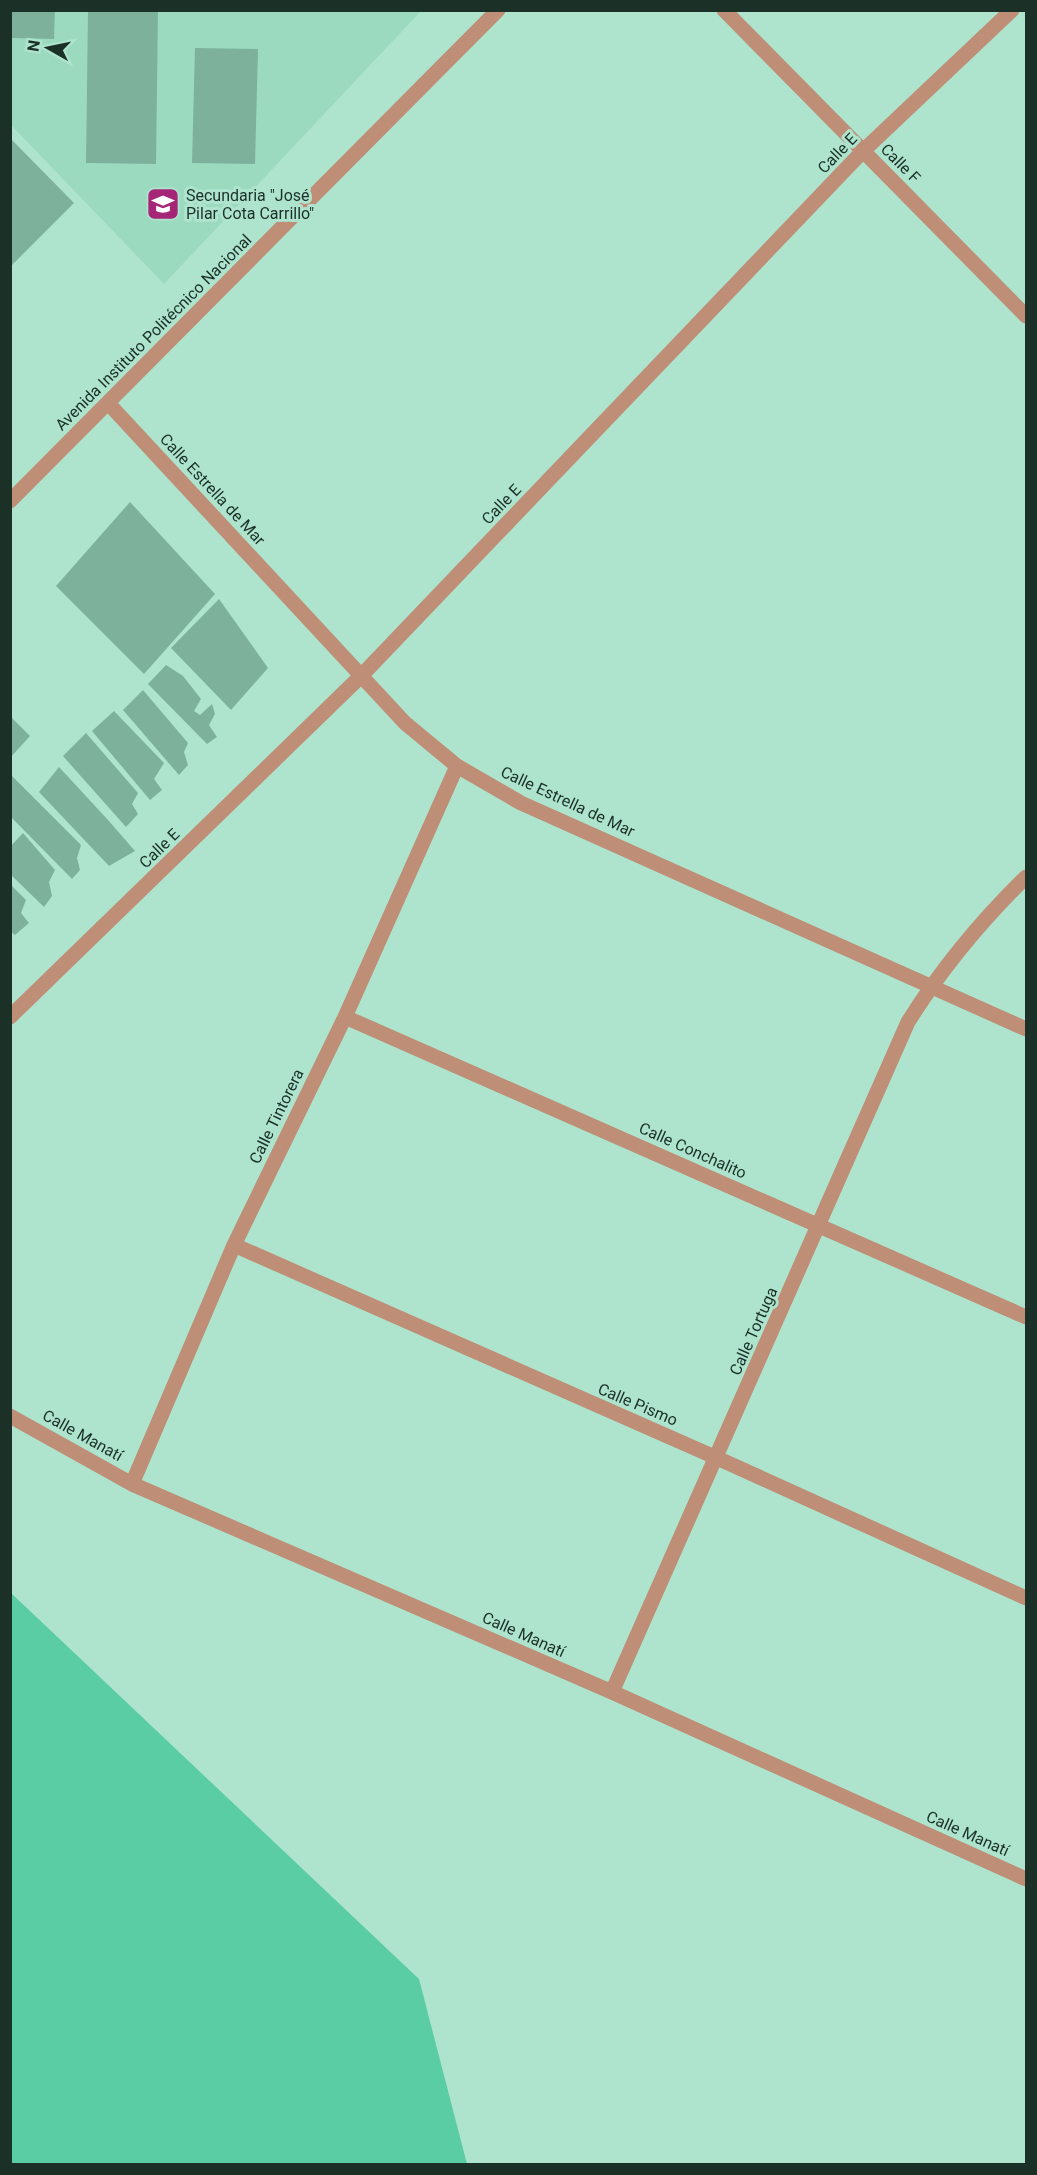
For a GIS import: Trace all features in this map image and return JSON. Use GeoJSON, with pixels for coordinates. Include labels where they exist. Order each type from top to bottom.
{"type":"FeatureCollection","features":[{"type":"Feature","properties":{"kind":"street","name":"Avenida Instituto Politécnico Nacional"},"geometry":{"type":"LineString","coordinates":[[10,501],[498,10]]}},
{"type":"Feature","properties":{"kind":"street","name":"Calle F"},"geometry":{"type":"LineString","coordinates":[[724,10],[1026,316]]}},
{"type":"Feature","properties":{"kind":"street","name":"Calle E"},"geometry":{"type":"LineString","coordinates":[[10,1017],[362,675],[863,151],[1012,10]]}},
{"type":"Feature","properties":{"kind":"street","name":"Calle Estrella de Mar"},"geometry":{"type":"LineString","coordinates":[[108,403],[405,723],[457,766],[521,803],[1026,1029]]}},
{"type":"Feature","properties":{"kind":"street","name":"Calle Tintorera"},"geometry":{"type":"LineString","coordinates":[[132,1484],[234,1245],[345,1017],[457,766]]}},
{"type":"Feature","properties":{"kind":"street","name":"Calle Tortuga"},"geometry":{"type":"LineString","coordinates":[[612,1692],[908,1022],[931,986],[983,919],[1026,877]]}},
{"type":"Feature","properties":{"kind":"street","name":"Calle Conchalito"},"geometry":{"type":"LineString","coordinates":[[345,1017],[820,1224],[1026,1317]]}},
{"type":"Feature","properties":{"kind":"street","name":"Calle Pismo"},"geometry":{"type":"LineString","coordinates":[[234,1245],[717,1458],[1026,1598]]}},
{"type":"Feature","properties":{"kind":"street","name":"Calle Manatí"},"geometry":{"type":"LineString","coordinates":[[10,1416],[132,1484],[612,1692],[1026,1879]]}},
{"type":"Feature","properties":{"kind":"shaded area","name":"Secundaria \"José Pilar Cota Carrillo\""},"geometry":{"type":"Polygon","coordinates":[[[11,11],[421,11],[164,284],[11,125],[11,11]]]}},
{"type":"Feature","properties":{"kind":"shaded area"},"geometry":{"type":"Polygon","coordinates":[[[11,1593],[419,1979],[467,2164],[11,2164],[11,1593]]]}},
{"type":"Feature","properties":{"kind":"building"},"geometry":{"type":"Polygon","coordinates":[[[10,10],[55,10],[54,39],[10,38],[10,10]]]}},
{"type":"Feature","properties":{"kind":"building"},"geometry":{"type":"Polygon","coordinates":[[[88,10],[158,10],[156,164],[86,163],[88,10]]]}},
{"type":"Feature","properties":{"kind":"building"},"geometry":{"type":"Polygon","coordinates":[[[195,48],[258,49],[255,164],[192,163],[195,48]]]}},
{"type":"Feature","properties":{"kind":"building"},"geometry":{"type":"Polygon","coordinates":[[[10,138],[74,203],[10,267],[10,138]]]}},
{"type":"Feature","properties":{"kind":"building"},"geometry":{"type":"Polygon","coordinates":[[[130,502],[215,594],[144,674],[56,586],[130,502]]]}},
{"type":"Feature","properties":{"kind":"building"},"geometry":{"type":"Polygon","coordinates":[[[219,599],[268,668],[231,710],[171,648],[219,599]]]}},
{"type":"Feature","properties":{"kind":"building"},"geometry":{"type":"Polygon","coordinates":[[[166,665],[183,676],[201,699],[194,711],[200,715],[212,704],[215,714],[209,725],[217,737],[207,744],[148,684],[166,665]]]}},
{"type":"Feature","properties":{"kind":"building"},"geometry":{"type":"Polygon","coordinates":[[[143,690],[188,743],[184,752],[188,765],[179,775],[123,710],[143,690]]]}},
{"type":"Feature","properties":{"kind":"building"},"geometry":{"type":"Polygon","coordinates":[[[114,711],[164,763],[154,779],[162,790],[150,800],[92,731],[114,711]]]}},
{"type":"Feature","properties":{"kind":"building"},"geometry":{"type":"Polygon","coordinates":[[[10,716],[30,736],[10,758],[10,716]]]}},
{"type":"Feature","properties":{"kind":"building"},"geometry":{"type":"Polygon","coordinates":[[[86,733],[138,793],[132,804],[138,814],[126,827],[63,756],[86,733]]]}},
{"type":"Feature","properties":{"kind":"building"},"geometry":{"type":"Polygon","coordinates":[[[59,767],[135,851],[109,866],[39,792],[59,767]]]}},
{"type":"Feature","properties":{"kind":"building"},"geometry":{"type":"Polygon","coordinates":[[[10,774],[81,845],[77,858],[80,870],[72,879],[10,816],[10,774]]]}},
{"type":"Feature","properties":{"kind":"building"},"geometry":{"type":"Polygon","coordinates":[[[23,833],[55,870],[49,882],[52,896],[44,907],[10,874],[10,847],[23,833]]]}},
{"type":"Feature","properties":{"kind":"building"},"geometry":{"type":"Polygon","coordinates":[[[10,884],[26,900],[21,913],[29,923],[15,935],[10,931],[10,884]]]}},
{"type":"Feature","properties":{"kind":"place","name":"Secundaria \"José Pilar Cota Carrillo\""},"geometry":{"type":"Point","coordinates":[163,204]}}]}
